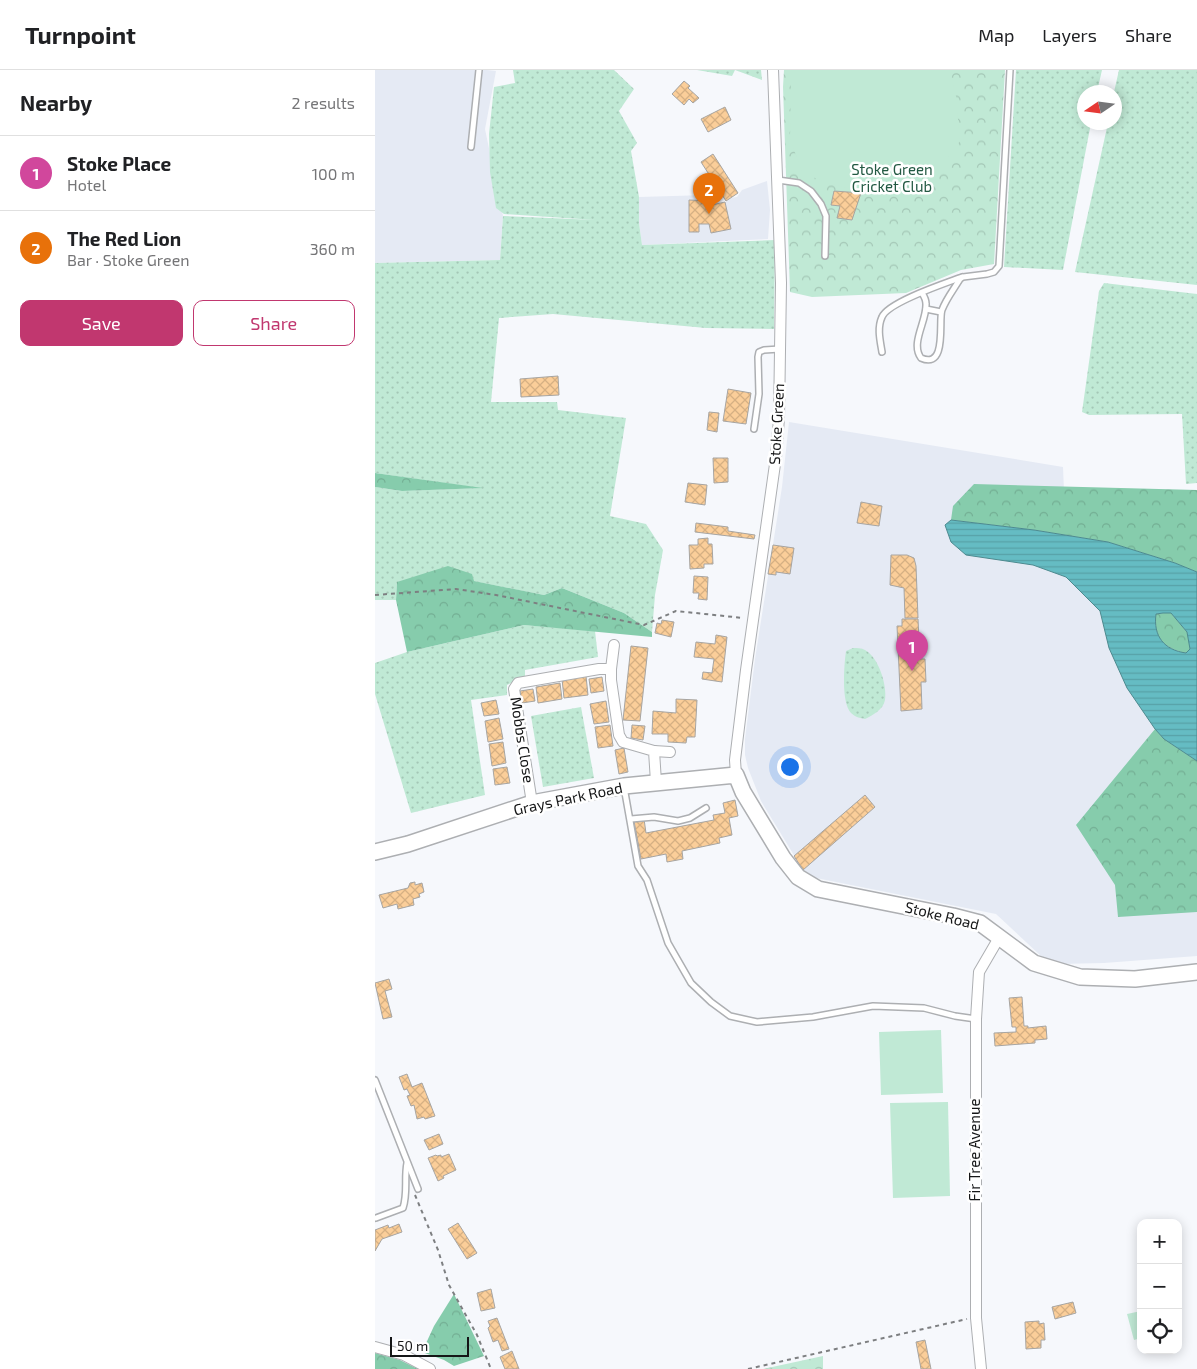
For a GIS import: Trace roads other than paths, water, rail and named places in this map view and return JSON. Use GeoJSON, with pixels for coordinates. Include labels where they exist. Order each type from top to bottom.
{"type":"FeatureCollection","features":[{"type":"Feature","properties":{"kind":"main road","name":"Grays Park Road"},"geometry":{"type":"LineString","coordinates":[[375,852],[408,844],[532,803],[624,786],[736,775]]}},
{"type":"Feature","properties":{"kind":"main road","name":"Stoke Road"},"geometry":{"type":"LineString","coordinates":[[736,775],[743,792],[783,858],[798,877],[818,889],[980,923],[1034,962],[1080,977],[1135,979],[1197,972]]}},
{"type":"Feature","properties":{"kind":"street","name":"Stoke Green"},"geometry":{"type":"LineString","coordinates":[[736,775],[735,760],[777,457],[781,349],[781,283],[773,70]]}},
{"type":"Feature","properties":{"kind":"street"},"geometry":{"type":"LineString","coordinates":[[614,645],[611,680],[619,735],[623,742],[654,751],[670,752]]}},
{"type":"Feature","properties":{"kind":"street","name":"Mobbs Close"},"geometry":{"type":"LineString","coordinates":[[532,803],[514,689],[518,683],[524,681],[599,669],[611,669]]}},
{"type":"Feature","properties":{"kind":"street"},"geometry":{"type":"LineString","coordinates":[[654,751],[655,782]]}},
{"type":"Feature","properties":{"kind":"street","name":"Fir Tree Avenue"},"geometry":{"type":"LineString","coordinates":[[981,1369],[977,1318],[976,1019],[979,972],[1000,936]]}},
{"type":"Feature","properties":{"kind":"street"},"geometry":{"type":"LineString","coordinates":[[375,1346],[404,1355],[430,1369]]}},
{"type":"Feature","properties":{"kind":"lane"},"geometry":{"type":"LineString","coordinates":[[471,147],[479,70]]}},
{"type":"Feature","properties":{"kind":"lane"},"geometry":{"type":"LineString","coordinates":[[882,352],[879,327],[883,315],[889,308],[900,301],[963,276],[994,272],[999,266],[1010,70]]}},
{"type":"Feature","properties":{"kind":"lane"},"geometry":{"type":"LineString","coordinates":[[777,180],[799,183],[811,191],[821,204],[826,216],[825,256]]}},
{"type":"Feature","properties":{"kind":"lane"},"geometry":{"type":"LineString","coordinates":[[922,293],[926,302],[926,309],[917,349],[918,354],[925,360],[931,360],[937,354],[942,329],[941,312],[963,276]]}},
{"type":"Feature","properties":{"kind":"lane"},"geometry":{"type":"LineString","coordinates":[[926,309],[941,312]]}},
{"type":"Feature","properties":{"kind":"lane"},"geometry":{"type":"LineString","coordinates":[[754,429],[759,394],[759,352],[781,349]]}},
{"type":"Feature","properties":{"kind":"lane"},"geometry":{"type":"LineString","coordinates":[[624,786],[638,866],[647,880],[668,943],[691,983],[711,1002],[730,1016],[757,1022],[813,1017],[873,1006],[924,1008],[976,1019]]}},
{"type":"Feature","properties":{"kind":"lane"},"geometry":{"type":"LineString","coordinates":[[631,819],[654,817],[678,821],[689,818],[706,808]]}},
{"type":"Feature","properties":{"kind":"lane"},"geometry":{"type":"LineString","coordinates":[[375,1080],[418,1189]]}},
{"type":"Feature","properties":{"kind":"lane"},"geometry":{"type":"LineString","coordinates":[[377,1218],[403,1208],[407,1162]]}},
{"type":"Feature","properties":{"kind":"water"},"geometry":{"type":"Polygon","coordinates":[[[951,520],[1034,530],[1108,542],[1175,563],[1197,572],[1197,761],[1164,739],[1155,729],[1127,688],[1109,648],[1100,611],[1066,577],[1033,565],[966,555],[951,542],[945,525],[951,520]],[[1171,613],[1156,614],[1158,635],[1172,649],[1186,653],[1190,649],[1187,632],[1171,613]]]}},
{"type":"Feature","properties":{"kind":"place","name":"The Red Lion"},"geometry":{"type":"Point","coordinates":[709,214]}},
{"type":"Feature","properties":{"kind":"place","name":"Stoke Place"},"geometry":{"type":"Point","coordinates":[912,671]}},
{"type":"Feature","properties":{"kind":"park label","name":"Stoke Green Cricket Club"},"geometry":{"type":"Point","coordinates":[892,178]}}]}
